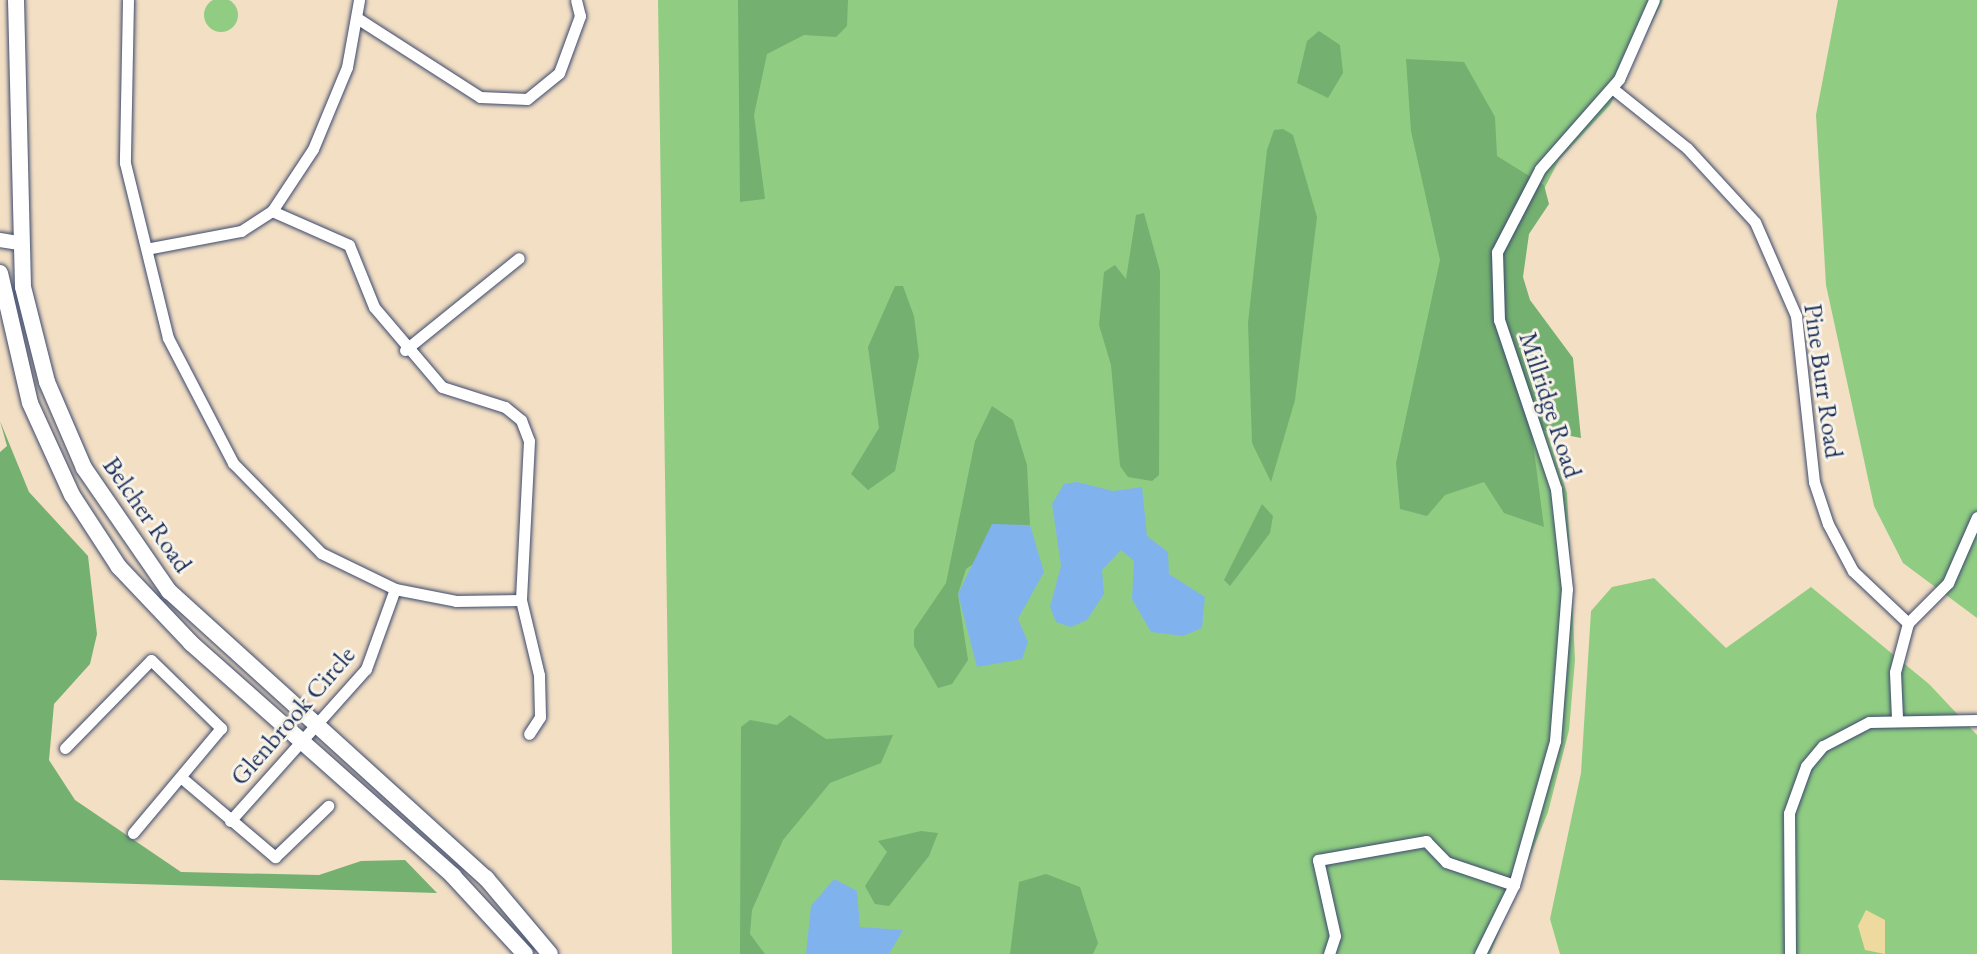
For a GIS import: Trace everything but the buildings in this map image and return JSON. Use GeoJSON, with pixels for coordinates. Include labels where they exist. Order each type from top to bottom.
{"type":"FeatureCollection","features":[{"type":"Feature","properties":{"kind":"main road","name":"Belcher Road"},"geometry":{"type":"LineString","coordinates":[[16,0],[18,243],[47,382],[105,505],[169,591],[486,878],[550,954]]}},
{"type":"Feature","properties":{"kind":"main road","name":"Belcher Road"},"geometry":{"type":"LineString","coordinates":[[0,273],[30,403],[91,527],[151,604],[453,876],[525,954]]}},
{"type":"Feature","properties":{"kind":"street"},"geometry":{"type":"LineString","coordinates":[[128,0],[125,163],[151,248],[168,338],[233,463],[321,553],[395,589],[456,601],[521,600]]}},
{"type":"Feature","properties":{"kind":"street"},"geometry":{"type":"LineString","coordinates":[[151,248],[241,231],[272,211],[313,149],[347,67],[359,0]]}},
{"type":"Feature","properties":{"kind":"street"},"geometry":{"type":"LineString","coordinates":[[357,18],[480,97],[527,99],[559,73],[580,16],[576,0]]}},
{"type":"Feature","properties":{"kind":"street","name":"Millridge Road"},"geometry":{"type":"LineString","coordinates":[[1480,954],[1514,885],[1559,725],[1567,589],[1556,489],[1499,320],[1497,252],[1540,169],[1612,88],[1654,0]]}},
{"type":"Feature","properties":{"kind":"street","name":"Pine Burr Road"},"geometry":{"type":"LineString","coordinates":[[1612,88],[1687,148],[1755,222],[1796,316],[1814,482],[1828,524],[1853,571],[1908,623]]}},
{"type":"Feature","properties":{"kind":"street"},"geometry":{"type":"LineString","coordinates":[[272,211],[349,245],[374,307],[405,350],[442,387],[521,420],[529,441],[521,600],[539,675],[540,717],[529,734]]}},
{"type":"Feature","properties":{"kind":"street"},"geometry":{"type":"LineString","coordinates":[[0,240],[18,243]]}},
{"type":"Feature","properties":{"kind":"street"},"geometry":{"type":"LineString","coordinates":[[405,350],[519,258]]}},
{"type":"Feature","properties":{"kind":"street"},"geometry":{"type":"LineString","coordinates":[[1897,718],[1895,672],[1908,623],[1941,594],[1977,517]]}},
{"type":"Feature","properties":{"kind":"street","name":"Glenbrook Circle"},"geometry":{"type":"LineString","coordinates":[[230,821],[317,728],[366,669],[395,589]]}},
{"type":"Feature","properties":{"kind":"street"},"geometry":{"type":"LineString","coordinates":[[65,748],[151,660],[221,728],[183,779],[133,833]]}},
{"type":"Feature","properties":{"kind":"street"},"geometry":{"type":"LineString","coordinates":[[1790,954],[1794,792],[1823,746],[1844,731],[1897,718],[1977,720]]}},
{"type":"Feature","properties":{"kind":"street"},"geometry":{"type":"LineString","coordinates":[[183,779],[275,857],[328,806]]}},
{"type":"Feature","properties":{"kind":"street"},"geometry":{"type":"LineString","coordinates":[[1329,954],[1335,936],[1318,860],[1426,841],[1446,862],[1514,885]]}},
{"type":"Feature","properties":{"kind":"green space"},"geometry":{"type":"Polygon","coordinates":[[[221,-2],[233,3],[238,15],[233,27],[221,32],[209,27],[204,15],[209,3],[221,-2]]]}},
{"type":"Feature","properties":{"kind":"green space"},"geometry":{"type":"Polygon","coordinates":[[[658,0],[1663,0],[1610,105],[1559,160],[1512,251],[1522,358],[1567,493],[1575,660],[1569,730],[1548,812],[1490,954],[672,954],[658,0]]]}},
{"type":"Feature","properties":{"kind":"green space"},"geometry":{"type":"Polygon","coordinates":[[[738,0],[848,0],[847,26],[836,37],[804,35],[767,54],[754,115],[765,199],[740,202],[738,0]]]}},
{"type":"Feature","properties":{"kind":"green space"},"geometry":{"type":"Polygon","coordinates":[[[1838,0],[1977,0],[1977,618],[1903,563],[1874,506],[1826,285],[1816,115],[1838,0]]]}},
{"type":"Feature","properties":{"kind":"green space"},"geometry":{"type":"Polygon","coordinates":[[[1319,31],[1340,45],[1343,73],[1328,98],[1297,83],[1307,41],[1319,31]]]}},
{"type":"Feature","properties":{"kind":"green space"},"geometry":{"type":"Polygon","coordinates":[[[1406,59],[1464,62],[1495,117],[1497,156],[1544,185],[1549,204],[1529,234],[1523,277],[1530,300],[1573,358],[1581,438],[1531,428],[1544,527],[1504,513],[1484,482],[1445,495],[1427,516],[1400,509],[1396,463],[1440,260],[1411,131],[1406,59]]]}},
{"type":"Feature","properties":{"kind":"green space"},"geometry":{"type":"Polygon","coordinates":[[[1283,129],[1293,135],[1317,217],[1295,400],[1271,482],[1252,443],[1248,323],[1267,150],[1274,130],[1283,129]]]}},
{"type":"Feature","properties":{"kind":"green space"},"geometry":{"type":"Polygon","coordinates":[[[1144,213],[1160,271],[1159,475],[1152,481],[1128,477],[1120,466],[1111,365],[1099,325],[1104,272],[1115,265],[1126,279],[1136,215],[1144,213]]]}},
{"type":"Feature","properties":{"kind":"green space"},"geometry":{"type":"Polygon","coordinates":[[[895,286],[903,286],[914,316],[919,356],[895,471],[868,490],[851,474],[879,428],[868,347],[895,286]]]}},
{"type":"Feature","properties":{"kind":"green space"},"geometry":{"type":"Polygon","coordinates":[[[992,406],[1013,420],[1027,465],[1030,525],[966,569],[958,594],[968,660],[952,684],[938,688],[914,646],[914,630],[946,583],[975,441],[992,406]]]}},
{"type":"Feature","properties":{"kind":"green space"},"geometry":{"type":"Polygon","coordinates":[[[0,421],[29,492],[88,556],[97,634],[90,664],[54,704],[49,760],[75,800],[181,872],[319,875],[361,861],[405,860],[437,893],[0,880],[0,452],[7,446],[0,421]]]}},
{"type":"Feature","properties":{"kind":"green space"},"geometry":{"type":"Polygon","coordinates":[[[1262,504],[1273,516],[1270,533],[1230,586],[1224,580],[1262,504]]]}},
{"type":"Feature","properties":{"kind":"green space"},"geometry":{"type":"Polygon","coordinates":[[[1654,578],[1726,648],[1811,587],[1929,684],[1977,735],[1977,954],[1560,954],[1550,919],[1581,773],[1591,611],[1612,587],[1654,578]]]}},
{"type":"Feature","properties":{"kind":"green space"},"geometry":{"type":"Polygon","coordinates":[[[790,715],[826,739],[893,735],[881,763],[830,783],[783,840],[752,910],[750,934],[765,954],[740,954],[741,727],[750,720],[777,725],[790,715]]]}},
{"type":"Feature","properties":{"kind":"green space"},"geometry":{"type":"Polygon","coordinates":[[[921,831],[938,833],[929,856],[889,906],[875,904],[865,886],[887,852],[878,841],[921,831]]]}},
{"type":"Feature","properties":{"kind":"green space"},"geometry":{"type":"Polygon","coordinates":[[[1046,874],[1080,887],[1098,943],[1093,954],[1010,954],[1019,882],[1046,874]]]}},
{"type":"Feature","properties":{"kind":"sand"},"geometry":{"type":"Polygon","coordinates":[[[1866,910],[1885,920],[1885,954],[1865,950],[1858,926],[1866,910]]]}},
{"type":"Feature","properties":{"kind":"water"},"geometry":{"type":"Polygon","coordinates":[[[1077,482],[1113,491],[1142,487],[1147,536],[1168,552],[1169,574],[1205,597],[1202,628],[1183,636],[1151,632],[1132,599],[1134,561],[1121,550],[1102,570],[1104,594],[1087,620],[1071,627],[1056,622],[1050,607],[1061,566],[1052,504],[1064,484],[1077,482]]]}},
{"type":"Feature","properties":{"kind":"water"},"geometry":{"type":"Polygon","coordinates":[[[992,524],[1030,525],[1044,572],[1018,619],[1028,642],[1022,659],[977,667],[958,594],[992,524]]]}},
{"type":"Feature","properties":{"kind":"water"},"geometry":{"type":"Polygon","coordinates":[[[834,879],[857,891],[860,927],[903,930],[889,954],[806,954],[811,906],[834,879]]]}}]}
